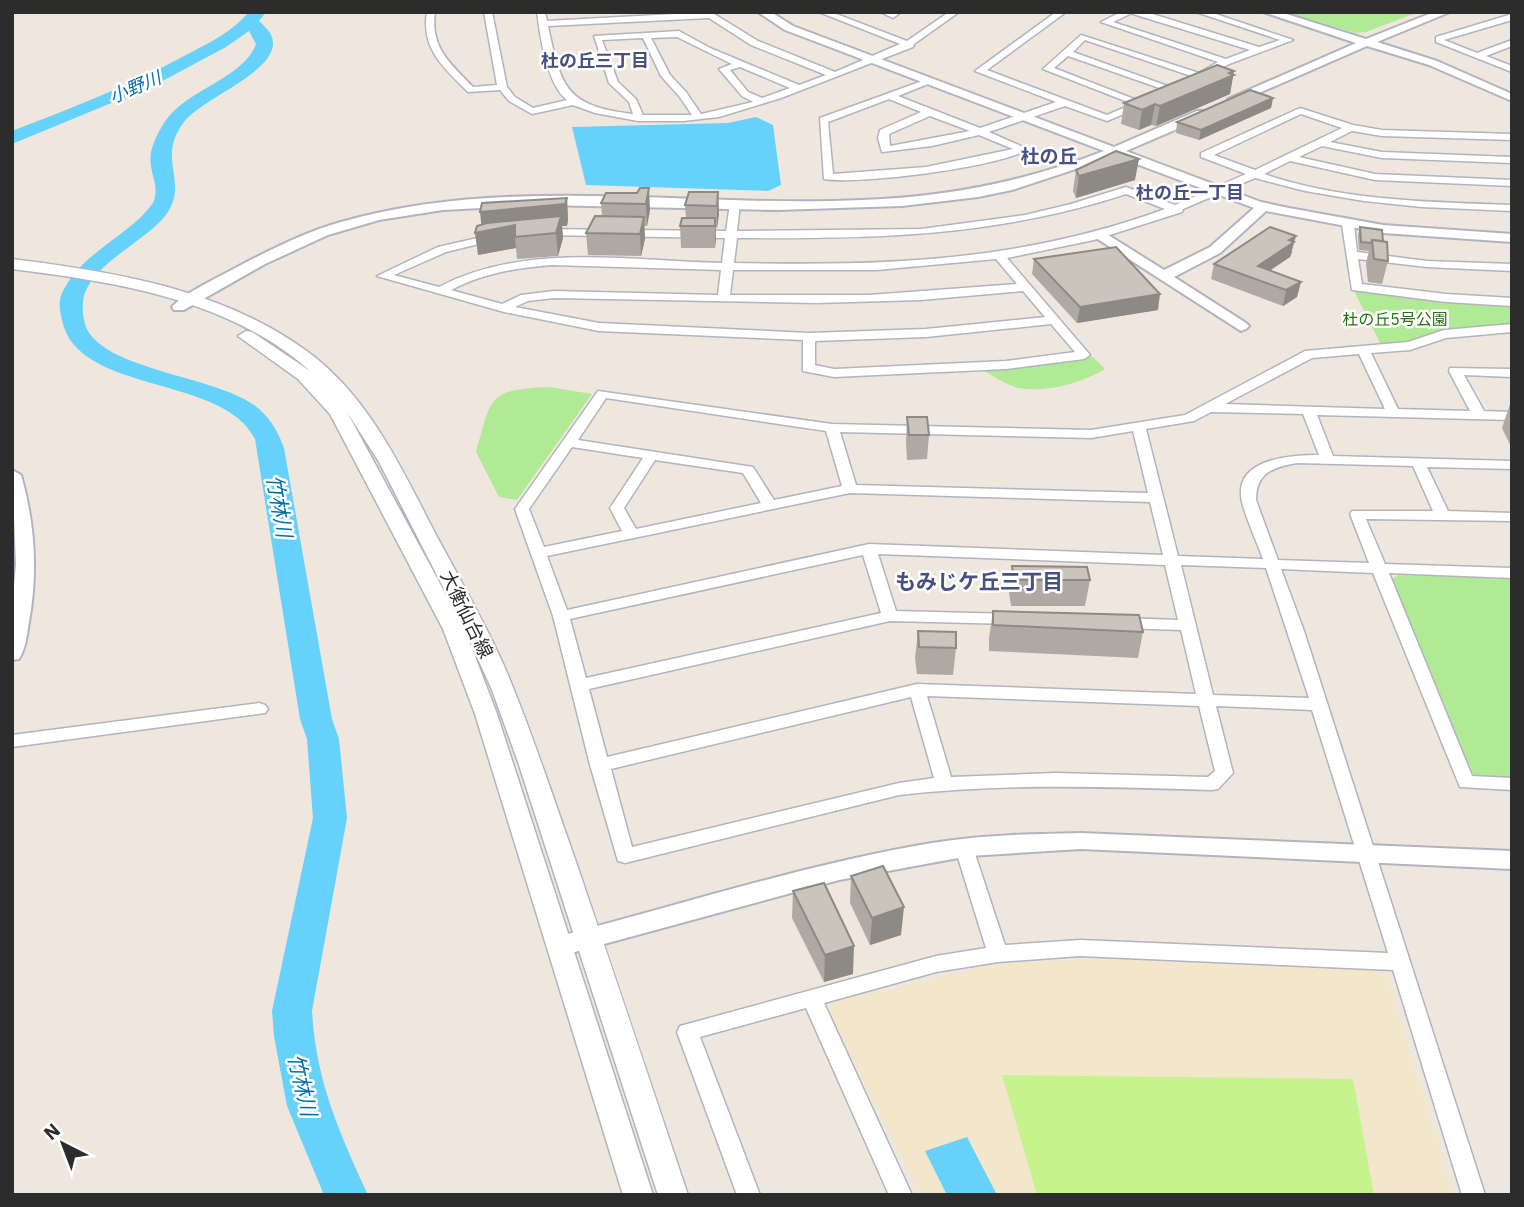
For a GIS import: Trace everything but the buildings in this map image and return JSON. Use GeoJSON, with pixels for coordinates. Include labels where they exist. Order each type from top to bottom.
{"type":"FeatureCollection","features":[{"type":"Feature","properties":{"kind":"main road","name":"大衡仙台線"},"geometry":{"type":"LineString","coordinates":[[12,264],[62,277]]}},
{"type":"Feature","properties":{"kind":"main road","name":"大衡仙台線"},"geometry":{"type":"LineString","coordinates":[[12,274],[101,283],[239,317],[283,341],[322,371],[358,411],[396,476],[493,667],[527,757],[673,1195]]}},
{"type":"Feature","properties":{"kind":"main road","name":"大衡仙台線"},"geometry":{"type":"LineString","coordinates":[[185,303],[236,330],[304,375],[338,412],[454,629],[473,674],[638,1195]]}},
{"type":"Feature","properties":{"kind":"street"},"geometry":{"type":"LineString","coordinates":[[431,12],[428,32],[444,63],[471,90],[502,87]]}},
{"type":"Feature","properties":{"kind":"street"},"geometry":{"type":"LineString","coordinates":[[488,12],[502,87],[512,99],[532,111],[573,102]]}},
{"type":"Feature","properties":{"kind":"street"},"geometry":{"type":"LineString","coordinates":[[541,12],[562,91],[573,102],[618,116],[639,117],[698,117],[719,114],[760,101],[876,61],[911,45],[955,12]]}},
{"type":"Feature","properties":{"kind":"street"},"geometry":{"type":"LineString","coordinates":[[763,12],[789,28],[928,82],[1219,192],[1264,206],[1349,225],[1432,235],[1512,238]]}},
{"type":"Feature","properties":{"kind":"street"},"geometry":{"type":"LineString","coordinates":[[823,12],[911,45]]}},
{"type":"Feature","properties":{"kind":"street"},"geometry":{"type":"LineString","coordinates":[[884,12],[893,15],[897,12]]}},
{"type":"Feature","properties":{"kind":"street"},"geometry":{"type":"LineString","coordinates":[[1062,12],[980,71],[1107,118],[1226,62],[1289,40],[1200,12]]}},
{"type":"Feature","properties":{"kind":"street"},"geometry":{"type":"LineString","coordinates":[[1129,12],[1105,22],[1226,62]]}},
{"type":"Feature","properties":{"kind":"street"},"geometry":{"type":"LineString","coordinates":[[1136,12],[1258,51]]}},
{"type":"Feature","properties":{"kind":"street"},"geometry":{"type":"LineString","coordinates":[[1268,12],[1433,63],[1512,98]]}},
{"type":"Feature","properties":{"kind":"street"},"geometry":{"type":"LineString","coordinates":[[185,303],[292,244],[345,225],[407,210],[508,200],[735,204],[889,203],[946,198],[1038,180],[1114,153],[1367,42],[1445,12]]}},
{"type":"Feature","properties":{"kind":"street"},"geometry":{"type":"LineString","coordinates":[[543,24],[711,15],[724,27],[745,38],[835,75]]}},
{"type":"Feature","properties":{"kind":"street"},"geometry":{"type":"LineString","coordinates":[[1512,16],[1439,39],[1440,42],[1512,69]]}},
{"type":"Feature","properties":{"kind":"street"},"geometry":{"type":"LineString","coordinates":[[639,117],[633,102],[614,83],[597,38],[679,34],[708,50],[798,88]]}},
{"type":"Feature","properties":{"kind":"street"},"geometry":{"type":"LineString","coordinates":[[646,36],[666,76],[683,94],[698,117]]}},
{"type":"Feature","properties":{"kind":"street"},"geometry":{"type":"LineString","coordinates":[[1166,92],[1048,69],[1084,37],[1200,76]]}},
{"type":"Feature","properties":{"kind":"street"},"geometry":{"type":"LineString","coordinates":[[1480,55],[1510,45]]}},
{"type":"Feature","properties":{"kind":"street"},"geometry":{"type":"LineString","coordinates":[[1067,53],[1166,92]]}},
{"type":"Feature","properties":{"kind":"street"},"geometry":{"type":"LineString","coordinates":[[741,64],[724,69],[745,94],[760,101]]}},
{"type":"Feature","properties":{"kind":"street"},"geometry":{"type":"LineString","coordinates":[[889,96],[1023,149],[969,163],[925,170],[828,177],[823,120],[889,96],[928,82]]}},
{"type":"Feature","properties":{"kind":"street"},"geometry":{"type":"LineString","coordinates":[[930,112],[884,132],[886,150],[928,145],[981,133],[1065,102]]}},
{"type":"Feature","properties":{"kind":"street"},"geometry":{"type":"LineString","coordinates":[[1512,137],[1404,135],[1351,128],[1300,111],[1205,155],[1256,174],[1336,195],[1429,206],[1512,208]]}},
{"type":"Feature","properties":{"kind":"street"},"geometry":{"type":"LineString","coordinates":[[441,291],[472,276],[554,262],[893,266],[999,256],[1100,236],[1178,210],[1351,128]]}},
{"type":"Feature","properties":{"kind":"street"},"geometry":{"type":"LineString","coordinates":[[1321,143],[1382,155],[1512,160]]}},
{"type":"Feature","properties":{"kind":"street"},"geometry":{"type":"LineString","coordinates":[[1289,158],[1335,170],[1385,178],[1512,183]]}},
{"type":"Feature","properties":{"kind":"street"},"geometry":{"type":"LineString","coordinates":[[530,233],[875,235],[969,227],[1074,207],[1126,190],[1178,210]]}},
{"type":"Feature","properties":{"kind":"street"},"geometry":{"type":"LineString","coordinates":[[724,298],[735,204]]}},
{"type":"Feature","properties":{"kind":"street"},"geometry":{"type":"LineString","coordinates":[[1164,276],[1215,250],[1264,206]]}},
{"type":"Feature","properties":{"kind":"street"},"geometry":{"type":"LineString","coordinates":[[1349,225],[1356,287],[1446,298],[1512,302]]}},
{"type":"Feature","properties":{"kind":"street"},"geometry":{"type":"LineString","coordinates":[[511,235],[442,250],[383,275],[504,309],[599,327],[809,337],[926,334],[1055,320]]}},
{"type":"Feature","properties":{"kind":"street"},"geometry":{"type":"LineString","coordinates":[[1100,236],[1241,326]]}},
{"type":"Feature","properties":{"kind":"street"},"geometry":{"type":"LineString","coordinates":[[1352,255],[1427,264],[1512,268]]}},
{"type":"Feature","properties":{"kind":"street"},"geometry":{"type":"LineString","coordinates":[[809,337],[808,368],[834,373],[994,366],[1084,355],[999,256]]}},
{"type":"Feature","properties":{"kind":"street"},"geometry":{"type":"LineString","coordinates":[[504,309],[509,303],[541,296],[904,298],[1025,287]]}},
{"type":"Feature","properties":{"kind":"street"},"geometry":{"type":"LineString","coordinates":[[1139,427],[1224,773],[1212,784],[1069,780],[944,782],[899,789],[625,856],[561,616],[522,509],[603,394],[832,428],[1091,434],[1189,418],[1309,354],[1410,346],[1444,334],[1511,329]]}},
{"type":"Feature","properties":{"kind":"street"},"geometry":{"type":"LineString","coordinates":[[1364,351],[1394,414]]}},
{"type":"Feature","properties":{"kind":"street"},"geometry":{"type":"LineString","coordinates":[[1479,415],[1455,371],[1512,373]]}},
{"type":"Feature","properties":{"kind":"street"},"geometry":{"type":"LineString","coordinates":[[1209,408],[1512,416]]}},
{"type":"Feature","properties":{"kind":"street"},"geometry":{"type":"LineString","coordinates":[[1309,412],[1328,460]]}},
{"type":"Feature","properties":{"kind":"street"},"geometry":{"type":"LineString","coordinates":[[832,428],[850,489]]}},
{"type":"Feature","properties":{"kind":"street"},"geometry":{"type":"LineString","coordinates":[[570,443],[748,470],[771,506]]}},
{"type":"Feature","properties":{"kind":"street"},"geometry":{"type":"LineString","coordinates":[[631,534],[617,508],[651,456]]}},
{"type":"Feature","properties":{"kind":"street"},"geometry":{"type":"LineString","coordinates":[[1474,1195],[1247,487],[1252,477],[1279,461],[1512,465]]}},
{"type":"Feature","properties":{"kind":"street"},"geometry":{"type":"LineString","coordinates":[[1418,462],[1442,515]]}},
{"type":"Feature","properties":{"kind":"street"},"geometry":{"type":"LineString","coordinates":[[12,475],[25,528],[24,603],[12,654]]}},
{"type":"Feature","properties":{"kind":"street"},"geometry":{"type":"LineString","coordinates":[[539,553],[850,489],[1155,498]]}},
{"type":"Feature","properties":{"kind":"street"},"geometry":{"type":"LineString","coordinates":[[1512,517],[1357,514],[1377,569],[1466,782],[1512,784]]}},
{"type":"Feature","properties":{"kind":"street"},"geometry":{"type":"LineString","coordinates":[[561,616],[869,549],[1512,573]]}},
{"type":"Feature","properties":{"kind":"street"},"geometry":{"type":"LineString","coordinates":[[869,549],[890,615]]}},
{"type":"Feature","properties":{"kind":"street"},"geometry":{"type":"LineString","coordinates":[[580,685],[890,615],[1024,620]]}},
{"type":"Feature","properties":{"kind":"street"},"geometry":{"type":"LineString","coordinates":[[1105,622],[1186,625]]}},
{"type":"Feature","properties":{"kind":"street"},"geometry":{"type":"LineString","coordinates":[[599,765],[916,691],[1318,704]]}},
{"type":"Feature","properties":{"kind":"street"},"geometry":{"type":"LineString","coordinates":[[916,691],[944,782]]}},
{"type":"Feature","properties":{"kind":"street"},"geometry":{"type":"LineString","coordinates":[[12,741],[259,709]]}},
{"type":"Feature","properties":{"kind":"street"},"geometry":{"type":"LineString","coordinates":[[560,946],[827,875],[932,852],[964,848],[1081,841],[1512,860]]}},
{"type":"Feature","properties":{"kind":"street"},"geometry":{"type":"LineString","coordinates":[[964,848],[998,954]]}},
{"type":"Feature","properties":{"kind":"street"},"geometry":{"type":"LineString","coordinates":[[749,1195],[687,1032],[936,964],[998,954],[1080,948],[1399,962]]}},
{"type":"Feature","properties":{"kind":"street"},"geometry":{"type":"LineString","coordinates":[[811,996],[901,1195]]}},
{"type":"Feature","properties":{"kind":"shaded area"},"geometry":{"type":"Polygon","coordinates":[[[1134,958],[1371,967],[1387,978],[1453,1195],[921,1195],[827,1010],[835,1001],[1003,963],[1134,958]]]}},
{"type":"Feature","properties":{"kind":"green space"},"geometry":{"type":"Polygon","coordinates":[[[1286,12],[1416,13],[1366,32],[1356,33],[1286,12]]]}},
{"type":"Feature","properties":{"kind":"green space","name":"杜の丘5号公園"},"geometry":{"type":"Polygon","coordinates":[[[1354,291],[1512,305],[1512,325],[1443,329],[1405,342],[1381,345],[1354,291]]]}},
{"type":"Feature","properties":{"kind":"green space"},"geometry":{"type":"Polygon","coordinates":[[[1093,357],[1105,369],[1085,379],[1052,388],[1018,388],[983,370],[1093,357]]]}},
{"type":"Feature","properties":{"kind":"green space"},"geometry":{"type":"Polygon","coordinates":[[[549,387],[592,394],[517,500],[499,497],[476,452],[490,408],[503,394],[549,387]]]}},
{"type":"Feature","properties":{"kind":"green space"},"geometry":{"type":"Polygon","coordinates":[[[1398,575],[1512,578],[1512,778],[1478,777],[1469,771],[1390,580],[1398,575]]]}},
{"type":"Feature","properties":{"kind":"green space"},"geometry":{"type":"Polygon","coordinates":[[[1002,1075],[1353,1079],[1374,1195],[1037,1195],[1002,1075]]]}},
{"type":"Feature","properties":{"kind":"water"},"geometry":{"type":"Polygon","coordinates":[[[756,117],[773,125],[781,185],[768,191],[586,185],[572,127],[728,123],[756,117]]]}},
{"type":"Feature","properties":{"kind":"water"},"geometry":{"type":"Polygon","coordinates":[[[967,1137],[997,1195],[947,1195],[925,1151],[967,1137]]]}},
{"type":"Feature","properties":{"kind":"waterway","name":"小野川"},"geometry":{"type":"LineString","coordinates":[[12,138],[104,101],[171,70],[228,38],[244,27],[258,12]]}},
{"type":"Feature","properties":{"kind":"waterway","name":"竹林川"},"geometry":{"type":"LineString","coordinates":[[251,23],[262,33],[265,44],[261,53],[243,71],[197,101],[177,118],[161,152],[160,164],[167,189],[163,203],[149,220],[90,270],[74,292],[71,307],[77,333],[93,349],[128,367],[232,402],[259,423],[271,448],[316,719],[323,739],[330,818],[292,1011],[293,1036],[308,1106],[346,1195]]}},
{"type":"Feature","properties":{"kind":"district","name":"杜の丘三丁目"},"geometry":{"type":"Point","coordinates":[595,60]}},
{"type":"Feature","properties":{"kind":"district","name":"杜の丘"},"geometry":{"type":"Point","coordinates":[1049,156]}},
{"type":"Feature","properties":{"kind":"district","name":"杜の丘一丁目"},"geometry":{"type":"Point","coordinates":[1190,192]}},
{"type":"Feature","properties":{"kind":"district","name":"もみじケ丘三丁目"},"geometry":{"type":"Point","coordinates":[979,581]}}]}
